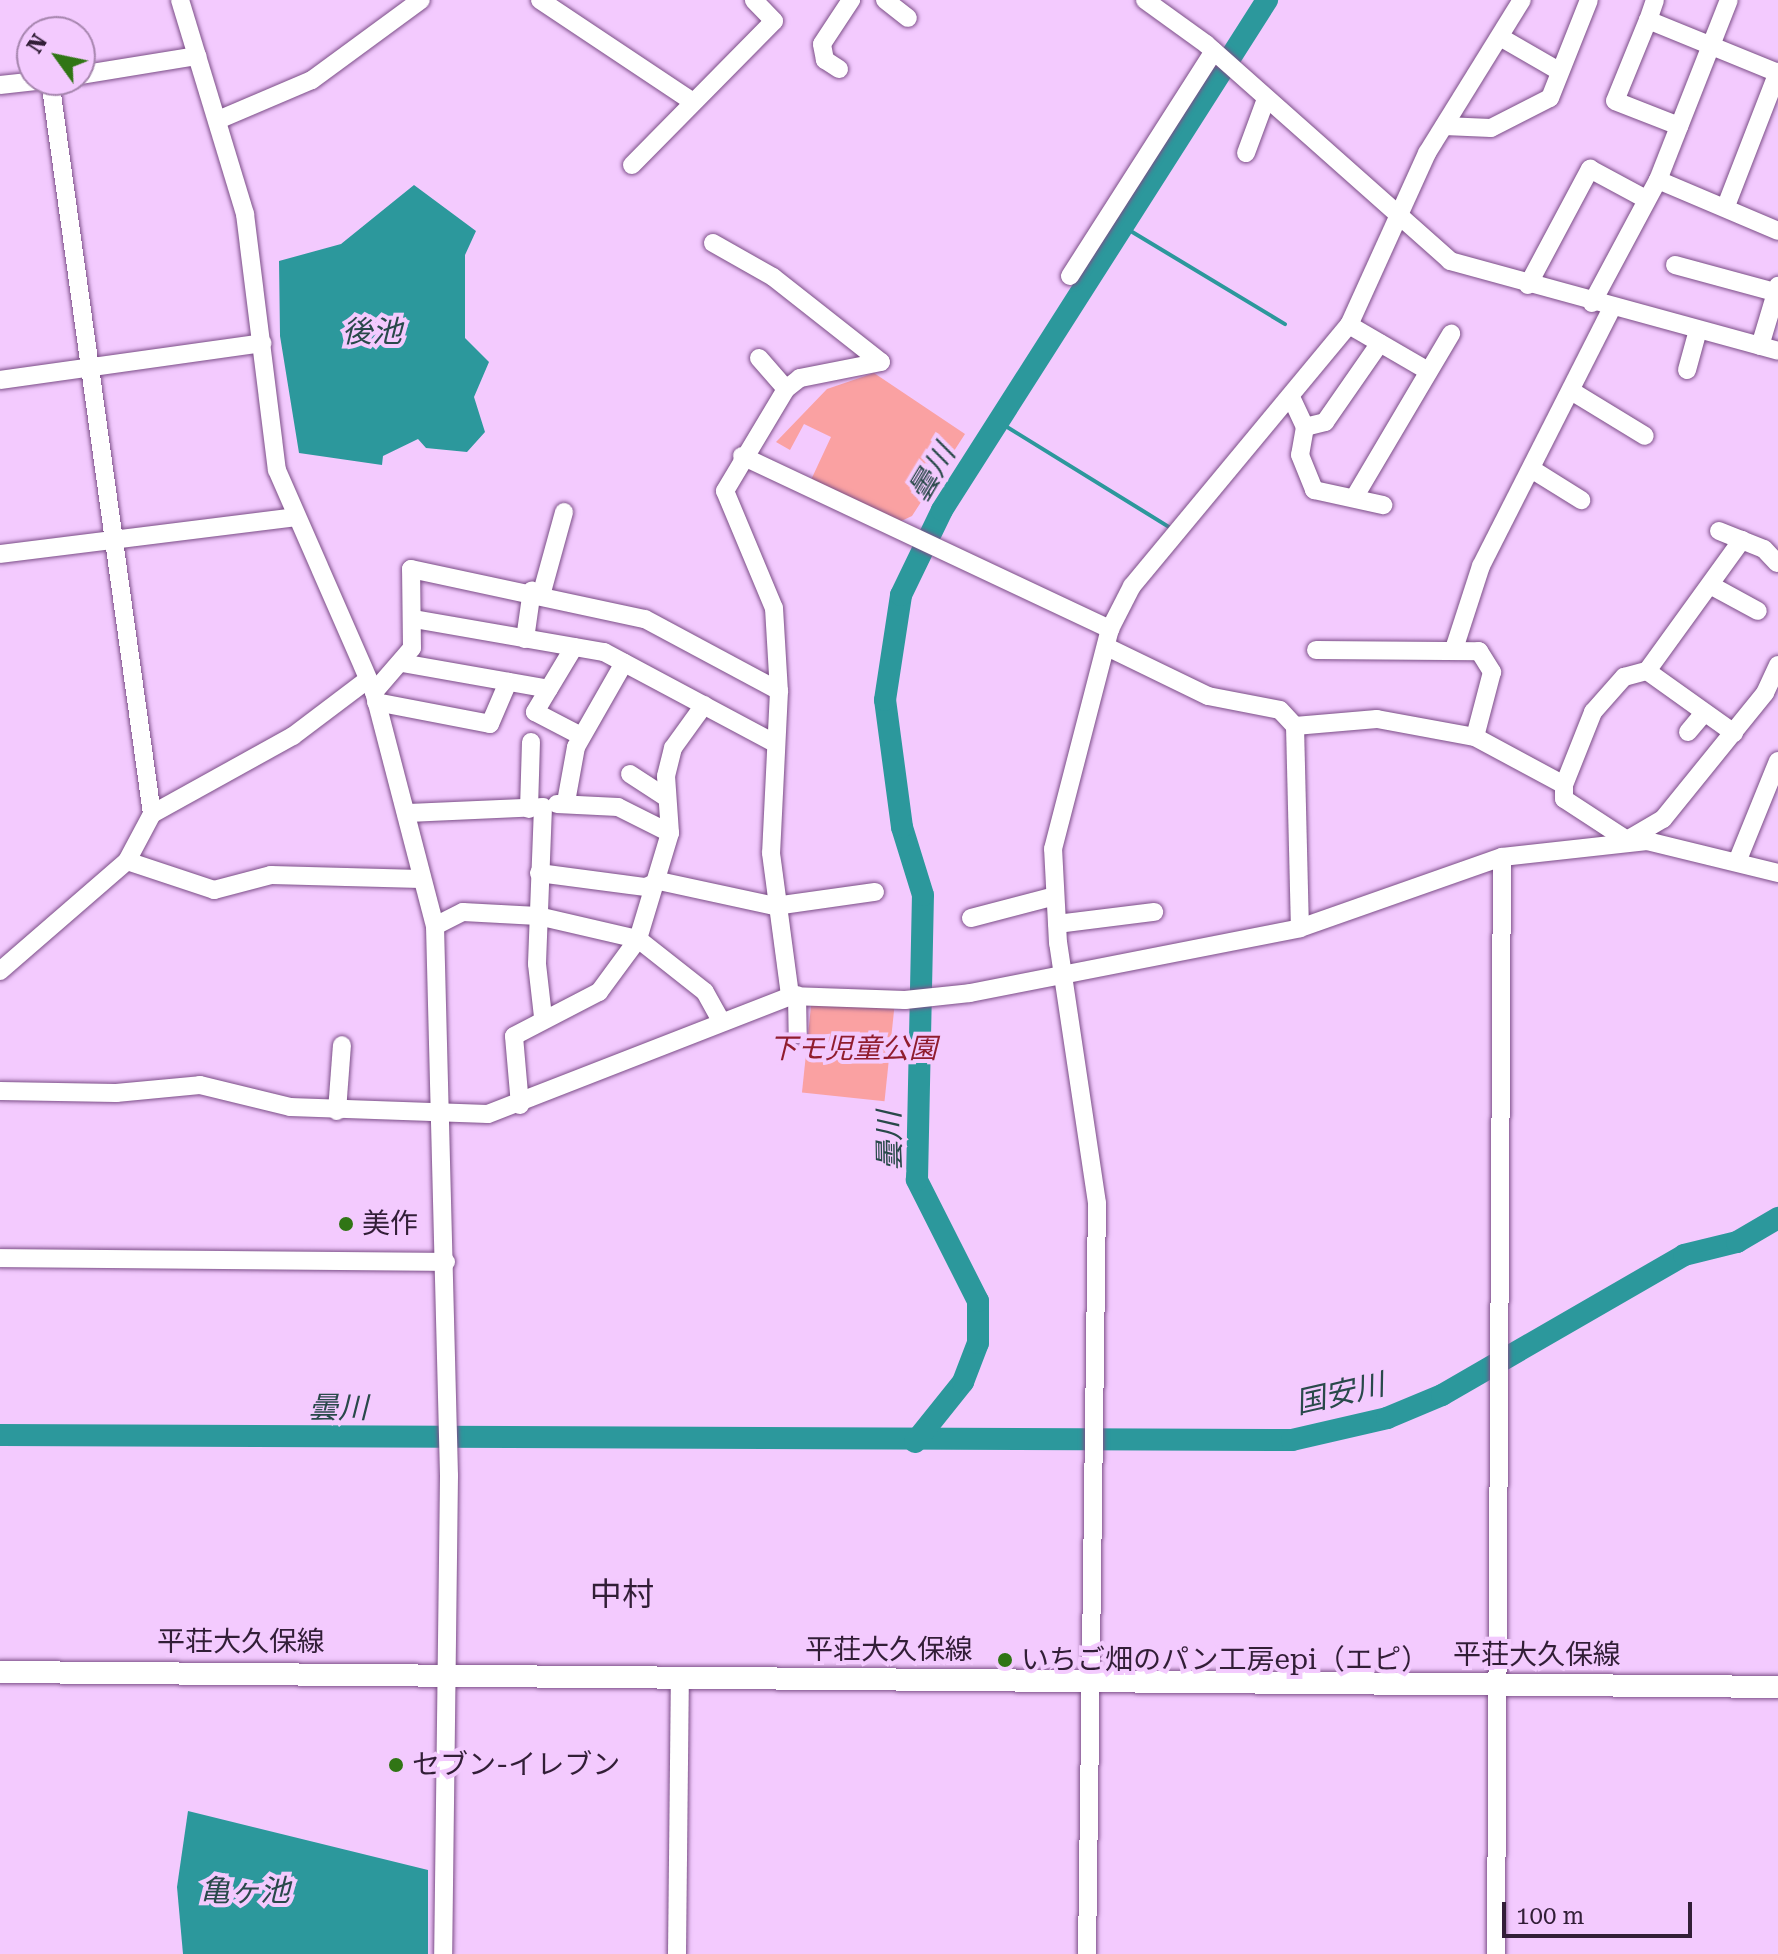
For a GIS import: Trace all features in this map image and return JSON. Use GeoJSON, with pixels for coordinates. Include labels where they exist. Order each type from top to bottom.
{"type":"FeatureCollection","features":[{"type":"Feature","properties":{"kind":"main road","name":"平荘大久保線"},"geometry":{"type":"LineString","coordinates":[[0,1672],[448,1673],[1778,1687]]}},
{"type":"Feature","properties":{"kind":"street"},"geometry":{"type":"LineString","coordinates":[[180,0],[218,120],[253,252],[277,470],[372,691],[435,926],[444,1110],[449,1404],[443,1954]]}},
{"type":"Feature","properties":{"kind":"street"},"geometry":{"type":"LineString","coordinates":[[218,120],[312,80],[421,0]]}},
{"type":"Feature","properties":{"kind":"street"},"geometry":{"type":"LineString","coordinates":[[540,0],[693,102]]}},
{"type":"Feature","properties":{"kind":"street"},"geometry":{"type":"LineString","coordinates":[[632,165],[774,21],[754,0]]}},
{"type":"Feature","properties":{"kind":"street"},"geometry":{"type":"LineString","coordinates":[[839,69],[825,60],[822,44],[851,0]]}},
{"type":"Feature","properties":{"kind":"street"},"geometry":{"type":"LineString","coordinates":[[885,0],[908,18]]}},
{"type":"Feature","properties":{"kind":"street"},"geometry":{"type":"LineString","coordinates":[[1145,0],[1215,52],[1398,222],[1450,261],[1592,303],[1769,349],[1777,290],[1686,263]]}},
{"type":"Feature","properties":{"kind":"street"},"geometry":{"type":"LineString","coordinates":[[1087,1954],[1091,1465],[1097,1203],[1057,924],[1053,849],[1109,638],[1132,586],[1349,325],[1444,126],[1522,0]]}},
{"type":"Feature","properties":{"kind":"street"},"geometry":{"type":"LineString","coordinates":[[1444,126],[1491,128],[1550,98],[1589,0]]}},
{"type":"Feature","properties":{"kind":"street"},"geometry":{"type":"LineString","coordinates":[[1655,0],[1615,101],[1679,126]]}},
{"type":"Feature","properties":{"kind":"street"},"geometry":{"type":"LineString","coordinates":[[1592,303],[1642,197],[1658,180],[1729,0]]}},
{"type":"Feature","properties":{"kind":"street"},"geometry":{"type":"LineString","coordinates":[[1648,20],[1778,72],[1726,206]]}},
{"type":"Feature","properties":{"kind":"street"},"geometry":{"type":"LineString","coordinates":[[1500,37],[1559,71]]}},
{"type":"Feature","properties":{"kind":"street"},"geometry":{"type":"LineString","coordinates":[[1070,276],[1215,52]]}},
{"type":"Feature","properties":{"kind":"street"},"geometry":{"type":"LineString","coordinates":[[96,72],[197,56]]}},
{"type":"Feature","properties":{"kind":"street"},"geometry":{"type":"LineString","coordinates":[[49,96],[152,814]]}},
{"type":"Feature","properties":{"kind":"street"},"geometry":{"type":"LineString","coordinates":[[1246,153],[1266,99]]}},
{"type":"Feature","properties":{"kind":"street"},"geometry":{"type":"LineString","coordinates":[[1528,285],[1590,169],[1642,197]]}},
{"type":"Feature","properties":{"kind":"street"},"geometry":{"type":"LineString","coordinates":[[1658,180],[1726,206],[1778,231]]}},
{"type":"Feature","properties":{"kind":"street"},"geometry":{"type":"LineString","coordinates":[[713,243],[773,277],[881,362],[800,378],[786,389],[742,456],[725,491],[774,608],[779,691],[775,906],[798,1034]]}},
{"type":"Feature","properties":{"kind":"street"},"geometry":{"type":"LineString","coordinates":[[1455,646],[1481,566],[1573,392],[1612,308]]}},
{"type":"Feature","properties":{"kind":"street"},"geometry":{"type":"LineString","coordinates":[[1349,325],[1428,371]]}},
{"type":"Feature","properties":{"kind":"street"},"geometry":{"type":"LineString","coordinates":[[1687,370],[1698,330]]}},
{"type":"Feature","properties":{"kind":"street"},"geometry":{"type":"LineString","coordinates":[[1354,498],[1451,334]]}},
{"type":"Feature","properties":{"kind":"street"},"geometry":{"type":"LineString","coordinates":[[0,380],[262,343]]}},
{"type":"Feature","properties":{"kind":"street"},"geometry":{"type":"LineString","coordinates":[[1305,427],[1325,422],[1380,343]]}},
{"type":"Feature","properties":{"kind":"street"},"geometry":{"type":"LineString","coordinates":[[759,358],[786,389]]}},
{"type":"Feature","properties":{"kind":"street"},"geometry":{"type":"LineString","coordinates":[[1573,392],[1635,434]]}},
{"type":"Feature","properties":{"kind":"street"},"geometry":{"type":"LineString","coordinates":[[1291,397],[1305,427],[1300,455],[1314,490],[1383,505]]}},
{"type":"Feature","properties":{"kind":"street"},"geometry":{"type":"LineString","coordinates":[[742,456],[935,547],[1109,638],[1208,696],[1280,710],[1295,726],[1300,928]]}},
{"type":"Feature","properties":{"kind":"street"},"geometry":{"type":"LineString","coordinates":[[1533,470],[1581,500]]}},
{"type":"Feature","properties":{"kind":"street"},"geometry":{"type":"LineString","coordinates":[[525,639],[537,591],[564,512]]}},
{"type":"Feature","properties":{"kind":"street"},"geometry":{"type":"LineString","coordinates":[[0,554],[296,517]]}},
{"type":"Feature","properties":{"kind":"street"},"geometry":{"type":"LineString","coordinates":[[1719,531],[1742,540],[1778,563]]}},
{"type":"Feature","properties":{"kind":"street"},"geometry":{"type":"LineString","coordinates":[[1627,840],[1564,799],[1564,785],[1593,712],[1624,677],[1647,671],[1712,586],[1742,540]]}},
{"type":"Feature","properties":{"kind":"street"},"geometry":{"type":"LineString","coordinates":[[0,971],[127,861],[152,814],[372,691],[402,663],[414,619],[411,569],[537,591],[645,619],[779,691]]}},
{"type":"Feature","properties":{"kind":"street"},"geometry":{"type":"LineString","coordinates":[[1712,586],[1758,611]]}},
{"type":"Feature","properties":{"kind":"street"},"geometry":{"type":"LineString","coordinates":[[414,619],[574,647],[624,663],[776,744]]}},
{"type":"Feature","properties":{"kind":"street"},"geometry":{"type":"LineString","coordinates":[[1316,650],[1455,646],[1479,651],[1492,672],[1475,737]]}},
{"type":"Feature","properties":{"kind":"street"},"geometry":{"type":"LineString","coordinates":[[574,647],[535,712],[581,736]]}},
{"type":"Feature","properties":{"kind":"street"},"geometry":{"type":"LineString","coordinates":[[402,663],[549,689]]}},
{"type":"Feature","properties":{"kind":"street"},"geometry":{"type":"LineString","coordinates":[[566,802],[581,736],[624,663]]}},
{"type":"Feature","properties":{"kind":"street"},"geometry":{"type":"LineString","coordinates":[[1627,840],[1663,819],[1734,733],[1778,665]]}},
{"type":"Feature","properties":{"kind":"street"},"geometry":{"type":"LineString","coordinates":[[1647,671],[1703,714],[1734,733]]}},
{"type":"Feature","properties":{"kind":"street"},"geometry":{"type":"LineString","coordinates":[[372,691],[490,724],[508,682]]}},
{"type":"Feature","properties":{"kind":"street"},"geometry":{"type":"LineString","coordinates":[[520,1105],[514,1036],[543,1017],[599,992],[638,939],[659,881],[670,833],[667,798],[673,748],[704,705]]}},
{"type":"Feature","properties":{"kind":"street"},"geometry":{"type":"LineString","coordinates":[[1688,732],[1703,714]]}},
{"type":"Feature","properties":{"kind":"street"},"geometry":{"type":"LineString","coordinates":[[1295,726],[1377,719],[1475,737],[1564,785]]}},
{"type":"Feature","properties":{"kind":"street"},"geometry":{"type":"LineString","coordinates":[[531,742],[543,1017]]}},
{"type":"Feature","properties":{"kind":"street"},"geometry":{"type":"LineString","coordinates":[[1737,862],[1772,796],[1778,761]]}},
{"type":"Feature","properties":{"kind":"street"},"geometry":{"type":"LineString","coordinates":[[630,774],[667,798]]}},
{"type":"Feature","properties":{"kind":"street"},"geometry":{"type":"LineString","coordinates":[[406,813],[536,808],[566,802],[618,807],[670,833]]}},
{"type":"Feature","properties":{"kind":"street"},"geometry":{"type":"LineString","coordinates":[[0,1091],[116,1093],[200,1085],[337,1111],[444,1110],[488,1114],[520,1105],[721,1021],[793,995],[927,999],[1063,970],[1300,928],[1502,857],[1627,840],[1778,873]]}},
{"type":"Feature","properties":{"kind":"street"},"geometry":{"type":"LineString","coordinates":[[1496,1954],[1502,857]]}},
{"type":"Feature","properties":{"kind":"street"},"geometry":{"type":"LineString","coordinates":[[127,861],[214,890],[271,875],[421,879]]}},
{"type":"Feature","properties":{"kind":"street"},"geometry":{"type":"LineString","coordinates":[[539,873],[646,887],[659,881],[775,906],[875,892]]}},
{"type":"Feature","properties":{"kind":"street"},"geometry":{"type":"LineString","coordinates":[[971,918],[1055,896]]}},
{"type":"Feature","properties":{"kind":"street"},"geometry":{"type":"LineString","coordinates":[[435,926],[463,912],[538,916],[638,939],[705,992],[721,1021]]}},
{"type":"Feature","properties":{"kind":"street"},"geometry":{"type":"LineString","coordinates":[[1057,924],[1154,912]]}},
{"type":"Feature","properties":{"kind":"street"},"geometry":{"type":"LineString","coordinates":[[337,1111],[342,1045]]}},
{"type":"Feature","properties":{"kind":"street"},"geometry":{"type":"LineString","coordinates":[[0,1258],[446,1262]]}},
{"type":"Feature","properties":{"kind":"street"},"geometry":{"type":"LineString","coordinates":[[677,1954],[680,1677]]}},
{"type":"Feature","properties":{"kind":"green space"},"geometry":{"type":"Polygon","coordinates":[[[874,373],[965,434],[912,516],[897,523],[810,482],[831,437],[804,424],[790,450],[776,442],[827,389],[874,373]]]}},
{"type":"Feature","properties":{"kind":"green space","name":"下モ児童公園"},"geometry":{"type":"Polygon","coordinates":[[[812,997],[895,1006],[885,1101],[802,1092],[812,997]]]}},
{"type":"Feature","properties":{"kind":"water","name":"後池"},"geometry":{"type":"Polygon","coordinates":[[[414,185],[476,231],[465,255],[465,338],[489,362],[474,397],[485,432],[467,452],[426,448],[418,439],[383,456],[382,465],[299,453],[280,336],[279,261],[341,244],[414,185]]]}},
{"type":"Feature","properties":{"kind":"water","name":"亀ヶ池"},"geometry":{"type":"Polygon","coordinates":[[[188,1811],[428,1870],[428,1954],[183,1954],[177,1887],[188,1811]]]}},
{"type":"Feature","properties":{"kind":"waterway","name":"曇川"},"geometry":{"type":"LineString","coordinates":[[915,1442],[963,1382],[978,1343],[978,1301],[917,1180],[923,895],[902,827],[885,700],[901,595],[942,510],[1267,0]]}},
{"type":"Feature","properties":{"kind":"waterway"},"geometry":{"type":"LineString","coordinates":[[1124,227],[1285,324]]}},
{"type":"Feature","properties":{"kind":"waterway"},"geometry":{"type":"LineString","coordinates":[[999,422],[1169,527]]}},
{"type":"Feature","properties":{"kind":"waterway","name":"曇川"},"geometry":{"type":"LineString","coordinates":[[0,1435],[1292,1440],[1387,1418],[1442,1395],[1684,1255],[1737,1242],[1778,1218]]}},
{"type":"Feature","properties":{"kind":"place","name":"美作"},"geometry":{"type":"Point","coordinates":[346,1224]}},
{"type":"Feature","properties":{"kind":"place","name":"いちご畑のパン工房epi（エピ）"},"geometry":{"type":"Point","coordinates":[1005,1660]}},
{"type":"Feature","properties":{"kind":"place","name":"セブン-イレブン"},"geometry":{"type":"Point","coordinates":[396,1765]}},
{"type":"Feature","properties":{"kind":"district","name":"中村"},"geometry":{"type":"Point","coordinates":[622,1594]}},
{"type":"Feature","properties":{"kind":"water label","name":"国安川"},"geometry":{"type":"Point","coordinates":[1340,1394]}}]}
